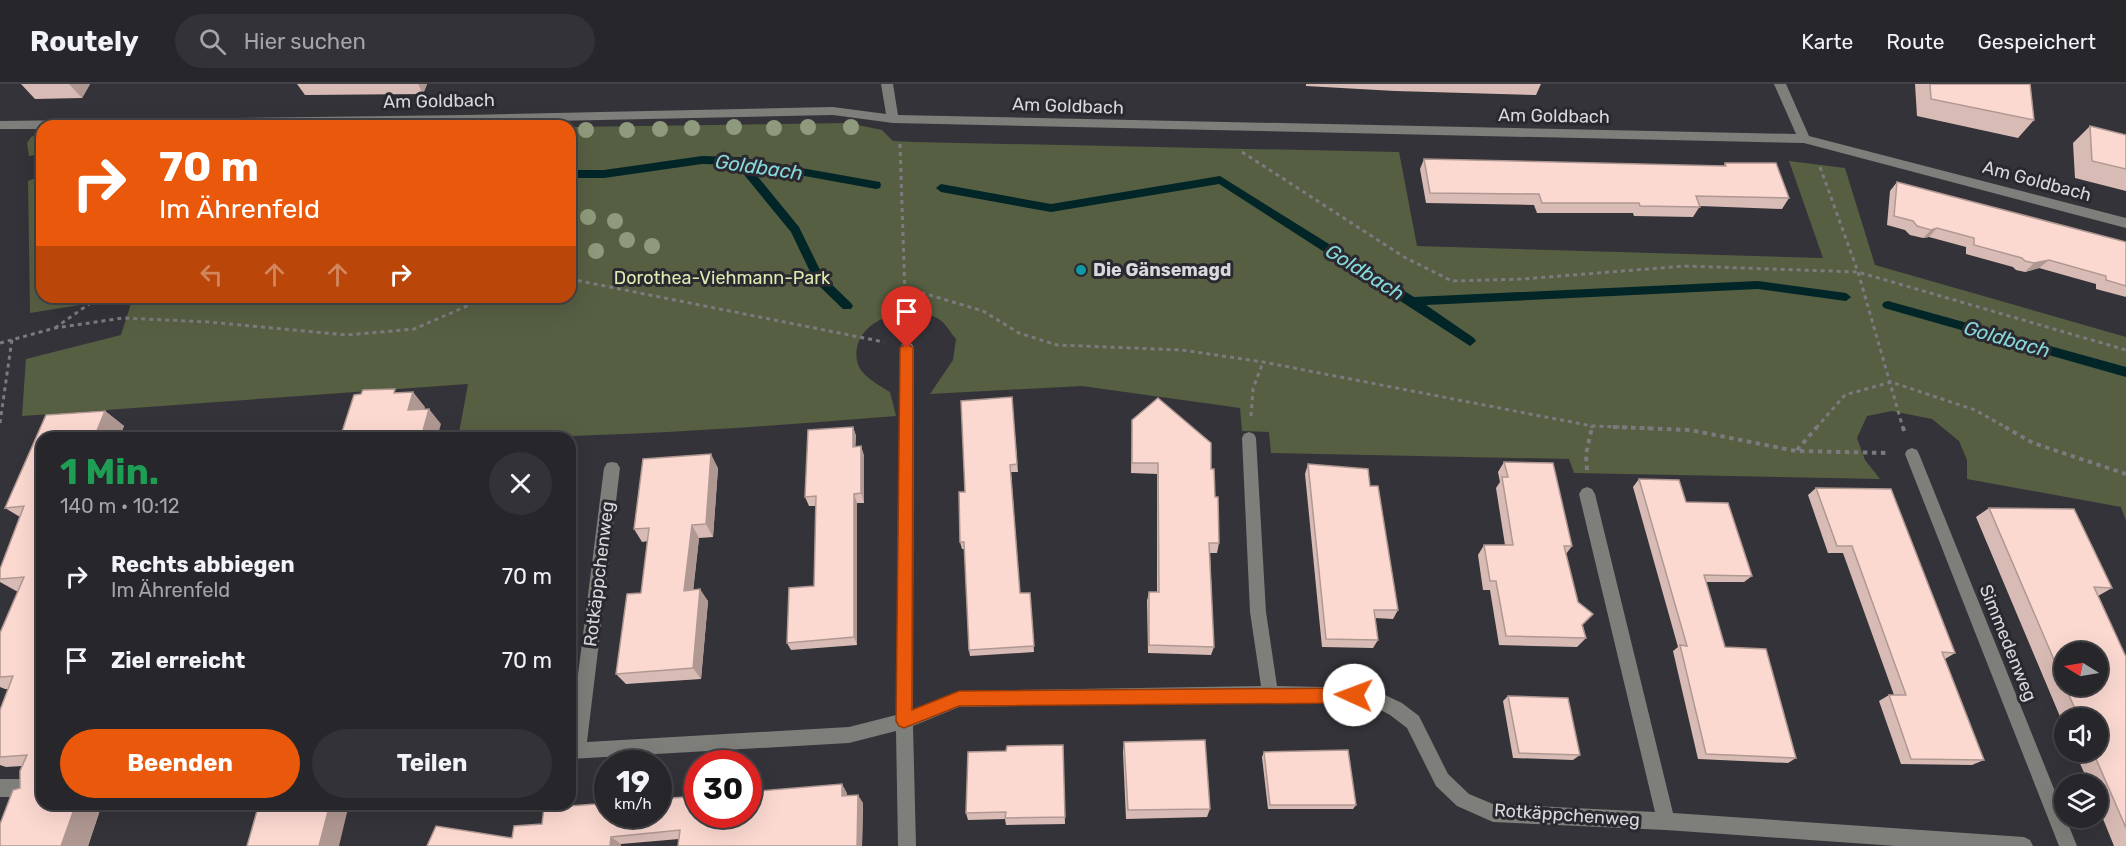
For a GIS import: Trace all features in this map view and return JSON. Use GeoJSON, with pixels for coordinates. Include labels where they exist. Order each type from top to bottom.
{"type":"FeatureCollection","features":[{"type":"Feature","properties":{"kind":"street"},"geometry":{"type":"LineString","coordinates":[[886,84],[893,119]]}},
{"type":"Feature","properties":{"kind":"street"},"geometry":{"type":"LineString","coordinates":[[1780,84],[1804,139]]}},
{"type":"Feature","properties":{"kind":"street","name":"Am Goldbach"},"geometry":{"type":"LineString","coordinates":[[373,120],[833,111],[893,119],[1804,139],[2126,223]]}},
{"type":"Feature","properties":{"kind":"street","name":"Am Goldbach"},"geometry":{"type":"LineString","coordinates":[[0,124],[36,124]]}},
{"type":"Feature","properties":{"kind":"street"},"geometry":{"type":"LineString","coordinates":[[907,348],[904,721],[907,846]]}},
{"type":"Feature","properties":{"kind":"street"},"geometry":{"type":"LineString","coordinates":[[1249,438],[1258,612],[1270,694]]}},
{"type":"Feature","properties":{"kind":"street","name":"Simmedenweg"},"geometry":{"type":"LineString","coordinates":[[1912,454],[2068,846]]}},
{"type":"Feature","properties":{"kind":"street","name":"Rotkäppchenweg"},"geometry":{"type":"LineString","coordinates":[[576,729],[612,468]]}},
{"type":"Feature","properties":{"kind":"street","name":"Rotkäppchenweg"},"geometry":{"type":"LineString","coordinates":[[1587,494],[1666,821]]}},
{"type":"Feature","properties":{"kind":"street","name":"Rotkäppchenweg"},"geometry":{"type":"LineString","coordinates":[[576,751],[849,735],[904,721],[959,699],[1270,694],[1370,696],[1396,709],[1413,722],[1442,780],[1463,800],[1493,813],[1666,821],[2024,846]]}},
{"type":"Feature","properties":{"kind":"street"},"geometry":{"type":"LineString","coordinates":[[0,788],[36,788]]}},
{"type":"Feature","properties":{"kind":"path"},"geometry":{"type":"LineString","coordinates":[[893,119],[900,138],[907,348]]}},
{"type":"Feature","properties":{"kind":"path"},"geometry":{"type":"LineString","coordinates":[[906,288],[983,311],[1019,333],[1057,345],[1182,350],[1263,362],[1592,426],[1690,430],[1796,451],[1912,454],[1895,406],[1891,382],[1858,272],[1821,167],[1804,139]]}},
{"type":"Feature","properties":{"kind":"path"},"geometry":{"type":"LineString","coordinates":[[1242,152],[1404,257],[1452,281],[1523,279],[1685,266],[1858,272],[2126,350]]}},
{"type":"Feature","properties":{"kind":"path"},"geometry":{"type":"LineString","coordinates":[[576,280],[860,337]]}},
{"type":"Feature","properties":{"kind":"path"},"geometry":{"type":"LineString","coordinates":[[55,328],[90,303]]}},
{"type":"Feature","properties":{"kind":"path"},"geometry":{"type":"LineString","coordinates":[[0,343],[55,328],[123,318],[209,321],[347,335],[414,329],[474,303]]}},
{"type":"Feature","properties":{"kind":"path"},"geometry":{"type":"LineString","coordinates":[[0,423],[12,339]]}},
{"type":"Feature","properties":{"kind":"path"},"geometry":{"type":"LineString","coordinates":[[1249,438],[1253,389],[1263,362]]}},
{"type":"Feature","properties":{"kind":"path"},"geometry":{"type":"LineString","coordinates":[[1796,451],[1845,395],[1891,382],[1975,410],[2033,443],[2126,474]]}},
{"type":"Feature","properties":{"kind":"path"},"geometry":{"type":"LineString","coordinates":[[1587,494],[1586,454],[1592,426]]}},
{"type":"Feature","properties":{"kind":"green space","name":"Dorothea-Viehmann-Park"},"geometry":{"type":"Polygon","coordinates":[[[848,123],[882,130],[893,141],[1399,152],[1417,246],[1823,258],[1789,161],[1845,168],[1875,265],[2126,337],[2126,521],[2121,507],[1967,479],[1967,460],[1959,441],[1932,419],[1892,411],[1867,416],[1857,438],[1865,460],[1880,479],[1574,473],[1569,459],[1271,453],[1269,432],[1242,431],[1240,408],[1082,386],[930,394],[953,360],[956,339],[940,319],[925,314],[911,313],[883,318],[862,335],[857,347],[859,366],[870,379],[890,392],[896,416],[677,432],[576,436],[576,432],[459,432],[468,384],[22,416],[26,359],[121,335],[131,303],[576,303],[576,127],[848,123]]]}},
{"type":"Feature","properties":{"kind":"green space"},"geometry":{"type":"Polygon","coordinates":[[[36,135],[36,155],[29,156],[27,143],[36,135]]]}},
{"type":"Feature","properties":{"kind":"green space"},"geometry":{"type":"Polygon","coordinates":[[[36,178],[36,303],[92,303],[30,313],[28,181],[36,178]]]}},
{"type":"Feature","properties":{"kind":"building"},"geometry":{"type":"Polygon","coordinates":[[[1930,84],[2030,84],[2034,120],[1931,99],[1930,84]]]}},
{"type":"Feature","properties":{"kind":"building"},"geometry":{"type":"Polygon","coordinates":[[[2090,126],[2126,135],[2126,169],[2092,161],[2090,126]]]}},
{"type":"Feature","properties":{"kind":"building"},"geometry":{"type":"Polygon","coordinates":[[[1424,159],[1726,166],[1725,163],[1776,163],[1789,198],[1696,196],[1700,207],[1640,206],[1639,203],[1542,203],[1539,194],[1430,193],[1424,159]]]}},
{"type":"Feature","properties":{"kind":"building"},"geometry":{"type":"Polygon","coordinates":[[[1897,182],[2126,242],[2126,286],[2106,280],[2106,276],[2049,260],[2034,263],[2025,261],[2022,258],[1974,245],[1974,238],[1937,228],[1931,230],[1917,226],[1913,221],[1894,216],[1897,182]]]}},
{"type":"Feature","properties":{"kind":"building"},"geometry":{"type":"Polygon","coordinates":[[[395,389],[394,393],[413,392],[408,410],[429,409],[423,432],[342,432],[354,395],[361,394],[363,390],[395,389]]]}},
{"type":"Feature","properties":{"kind":"building"},"geometry":{"type":"Polygon","coordinates":[[[1012,397],[1017,464],[1010,465],[1020,593],[1030,593],[1034,646],[969,650],[964,542],[960,542],[959,492],[965,492],[961,401],[1012,397]]]}},
{"type":"Feature","properties":{"kind":"building"},"geometry":{"type":"Polygon","coordinates":[[[1158,398],[1211,443],[1211,469],[1214,469],[1215,497],[1218,497],[1219,543],[1209,543],[1214,647],[1149,645],[1149,592],[1159,592],[1158,463],[1132,463],[1132,420],[1158,398]]]}},
{"type":"Feature","properties":{"kind":"building"},"geometry":{"type":"Polygon","coordinates":[[[105,411],[96,432],[39,432],[46,415],[105,411]]]}},
{"type":"Feature","properties":{"kind":"building"},"geometry":{"type":"Polygon","coordinates":[[[853,427],[853,447],[861,446],[861,493],[854,494],[854,637],[787,643],[789,588],[814,586],[816,496],[805,497],[808,430],[853,427]]]}},
{"type":"Feature","properties":{"kind":"building"},"geometry":{"type":"Polygon","coordinates":[[[36,438],[36,810],[74,810],[61,846],[0,846],[0,824],[13,790],[20,788],[20,771],[27,755],[0,757],[0,710],[13,676],[0,677],[0,633],[24,577],[0,579],[0,569],[24,506],[5,508],[36,438]]]}},
{"type":"Feature","properties":{"kind":"building"},"geometry":{"type":"Polygon","coordinates":[[[711,454],[706,524],[692,525],[684,591],[700,589],[693,668],[616,674],[627,594],[641,593],[649,528],[634,529],[643,459],[711,454]]]}},
{"type":"Feature","properties":{"kind":"building"},"geometry":{"type":"Polygon","coordinates":[[[1504,462],[1553,463],[1572,546],[1564,546],[1578,602],[1593,614],[1582,625],[1586,638],[1506,636],[1496,581],[1490,581],[1484,545],[1513,545],[1502,477],[1508,477],[1504,462]]]}},
{"type":"Feature","properties":{"kind":"building"},"geometry":{"type":"Polygon","coordinates":[[[1308,464],[1368,469],[1370,486],[1378,486],[1398,610],[1374,610],[1378,640],[1326,639],[1308,464]]]}},
{"type":"Feature","properties":{"kind":"building"},"geometry":{"type":"Polygon","coordinates":[[[1639,479],[1679,480],[1686,502],[1728,503],[1752,576],[1704,575],[1725,647],[1766,649],[1796,758],[1706,754],[1680,645],[1687,646],[1639,479]]]}},
{"type":"Feature","properties":{"kind":"building"},"geometry":{"type":"Polygon","coordinates":[[[1816,488],[1891,489],[1955,653],[1942,652],[1984,760],[1911,759],[1889,695],[1906,695],[1852,546],[1837,546],[1816,488]]]}},
{"type":"Feature","properties":{"kind":"building"},"geometry":{"type":"Polygon","coordinates":[[[1989,508],[2074,509],[2112,588],[2094,587],[2126,657],[2126,828],[2108,787],[2108,774],[2103,774],[2097,762],[2108,762],[2108,708],[2075,708],[2069,696],[2108,696],[2108,642],[2054,642],[2054,660],[1989,508]]]}},
{"type":"Feature","properties":{"kind":"building"},"geometry":{"type":"Polygon","coordinates":[[[1508,696],[1568,698],[1580,755],[1519,753],[1508,696]]]}},
{"type":"Feature","properties":{"kind":"building"},"geometry":{"type":"Polygon","coordinates":[[[1205,740],[1210,809],[1128,810],[1124,742],[1205,740]]]}},
{"type":"Feature","properties":{"kind":"building"},"geometry":{"type":"Polygon","coordinates":[[[1063,745],[1065,817],[1005,818],[1006,812],[966,813],[968,752],[1006,751],[1007,746],[1063,745]]]}},
{"type":"Feature","properties":{"kind":"building"},"geometry":{"type":"Polygon","coordinates":[[[1348,750],[1356,805],[1270,805],[1264,752],[1348,750]]]}},
{"type":"Feature","properties":{"kind":"building"},"geometry":{"type":"Polygon","coordinates":[[[842,784],[842,796],[858,795],[857,846],[678,846],[680,830],[611,837],[610,846],[427,846],[436,826],[512,838],[514,826],[542,824],[544,810],[576,810],[576,806],[594,804],[594,828],[672,828],[672,798],[684,797],[684,828],[762,828],[762,791],[842,784]]]}},
{"type":"Feature","properties":{"kind":"building"},"geometry":{"type":"Polygon","coordinates":[[[257,810],[328,810],[319,846],[247,846],[257,810]]]}},
{"type":"Feature","properties":{"kind":"waterway","name":"Goldbach"},"geometry":{"type":"LineString","coordinates":[[576,174],[604,174],[702,160],[739,161]]}},
{"type":"Feature","properties":{"kind":"waterway","name":"Goldbach"},"geometry":{"type":"LineString","coordinates":[[739,161],[876,185]]}},
{"type":"Feature","properties":{"kind":"waterway"},"geometry":{"type":"LineString","coordinates":[[739,161],[795,230],[819,279],[847,306]]}},
{"type":"Feature","properties":{"kind":"waterway","name":"Goldbach"},"geometry":{"type":"LineString","coordinates":[[941,188],[1051,208],[1220,180],[1412,301]]}},
{"type":"Feature","properties":{"kind":"waterway","name":"Goldbach"},"geometry":{"type":"LineString","coordinates":[[1412,301],[1758,285],[1846,297]]}},
{"type":"Feature","properties":{"kind":"waterway"},"geometry":{"type":"LineString","coordinates":[[1412,301],[1470,341]]}},
{"type":"Feature","properties":{"kind":"waterway","name":"Goldbach"},"geometry":{"type":"LineString","coordinates":[[1888,305],[2126,372]]}},
{"type":"Feature","properties":{"kind":"place","name":"Die Gänsemagd"},"geometry":{"type":"Point","coordinates":[1081,270]}},
{"type":"Feature","properties":{"kind":"route"},"geometry":{"type":"LineString","coordinates":[[907,348],[904,721],[959,699],[1270,694],[1354,695]]}}]}
